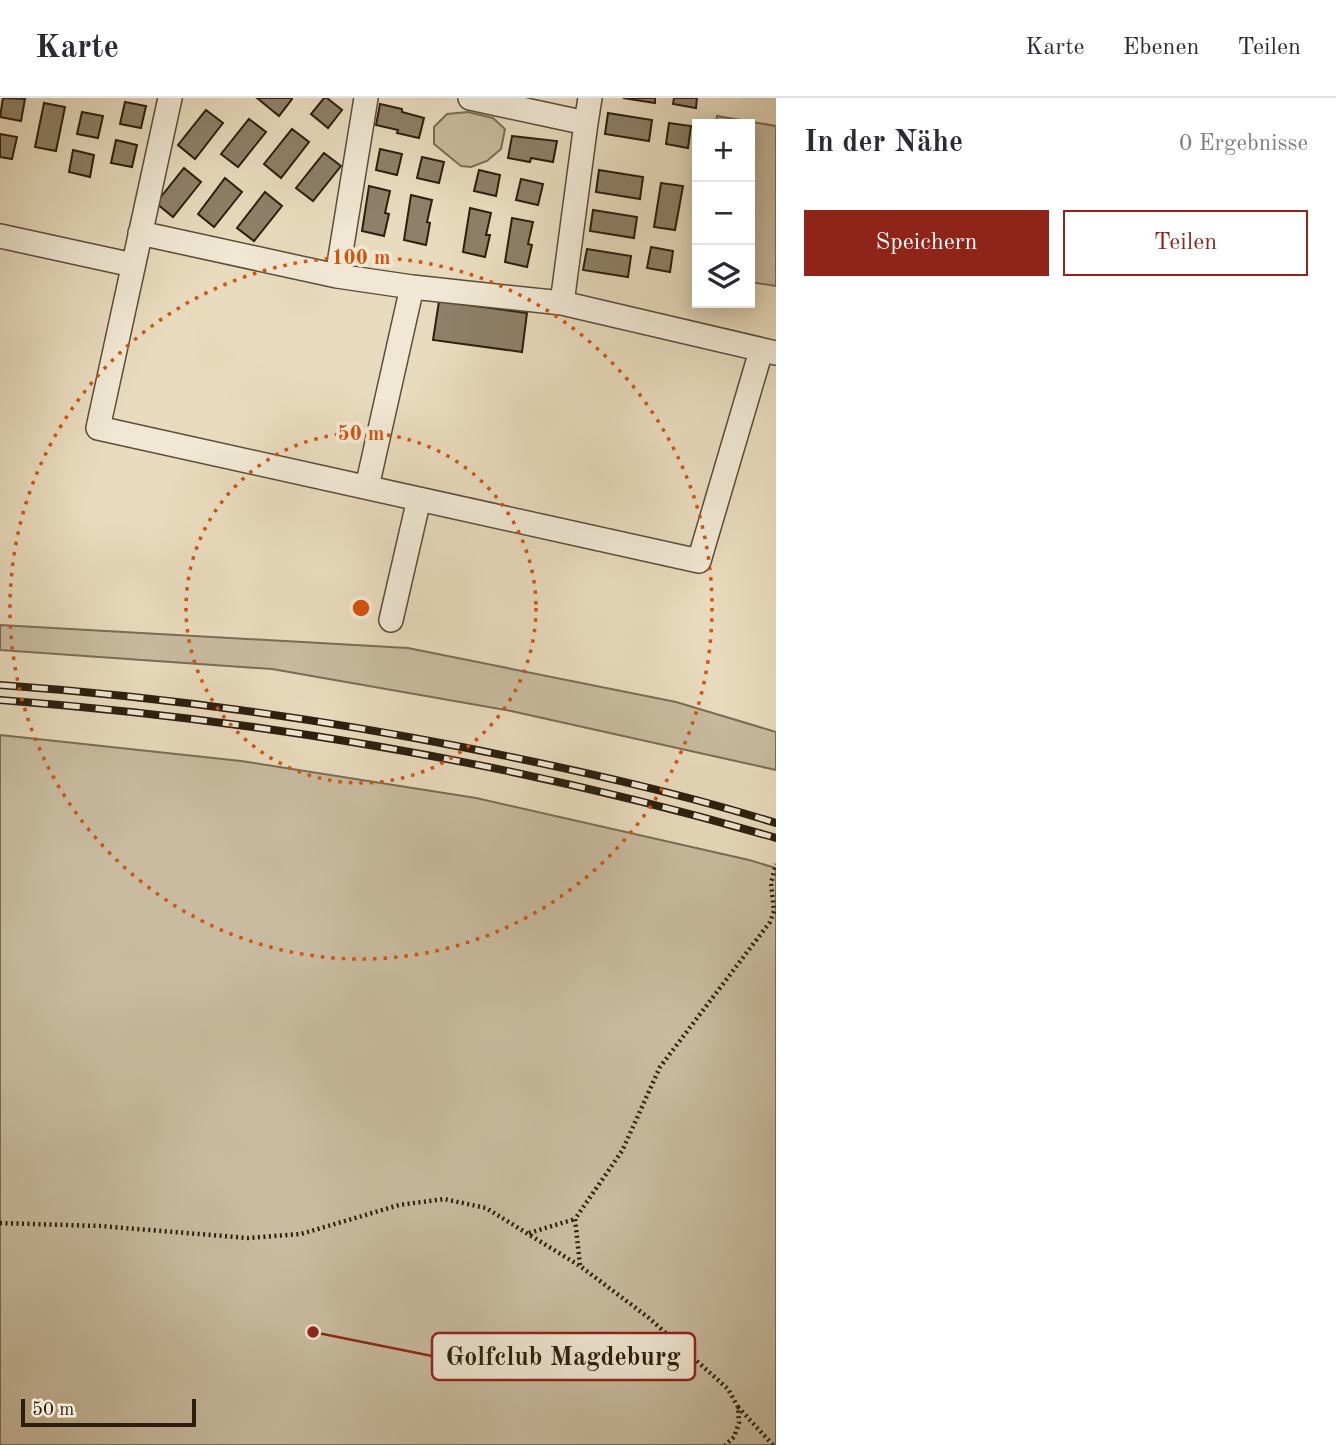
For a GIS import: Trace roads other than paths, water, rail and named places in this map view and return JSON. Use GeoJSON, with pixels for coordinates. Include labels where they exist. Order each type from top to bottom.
{"type":"FeatureCollection","features":[{"type":"Feature","properties":{"kind":"lane"},"geometry":{"type":"LineString","coordinates":[[140,233],[337,276],[562,303],[769,352],[699,561],[98,428],[133,265],[140,233],[170,98]]}},
{"type":"Feature","properties":{"kind":"lane"},"geometry":{"type":"LineString","coordinates":[[337,276],[366,98]]}},
{"type":"Feature","properties":{"kind":"lane"},"geometry":{"type":"LineString","coordinates":[[470,98],[586,123]]}},
{"type":"Feature","properties":{"kind":"lane"},"geometry":{"type":"LineString","coordinates":[[562,303],[590,98]]}},
{"type":"Feature","properties":{"kind":"lane"},"geometry":{"type":"LineString","coordinates":[[0,236],[133,265]]}},
{"type":"Feature","properties":{"kind":"lane"},"geometry":{"type":"LineString","coordinates":[[367,487],[412,287]]}},
{"type":"Feature","properties":{"kind":"lane"},"geometry":{"type":"LineString","coordinates":[[391,620],[419,499]]}},
{"type":"Feature","properties":{"kind":"railway"},"geometry":{"type":"LineString","coordinates":[[0,685],[174,702],[405,736],[620,781],[776,823]]}},
{"type":"Feature","properties":{"kind":"railway"},"geometry":{"type":"LineString","coordinates":[[0,700],[197,720],[392,749],[585,788],[776,838]]}},
{"type":"Feature","properties":{"kind":"place","name":"Golfclub Magdeburg"},"geometry":{"type":"Point","coordinates":[313,1332]}}]}
